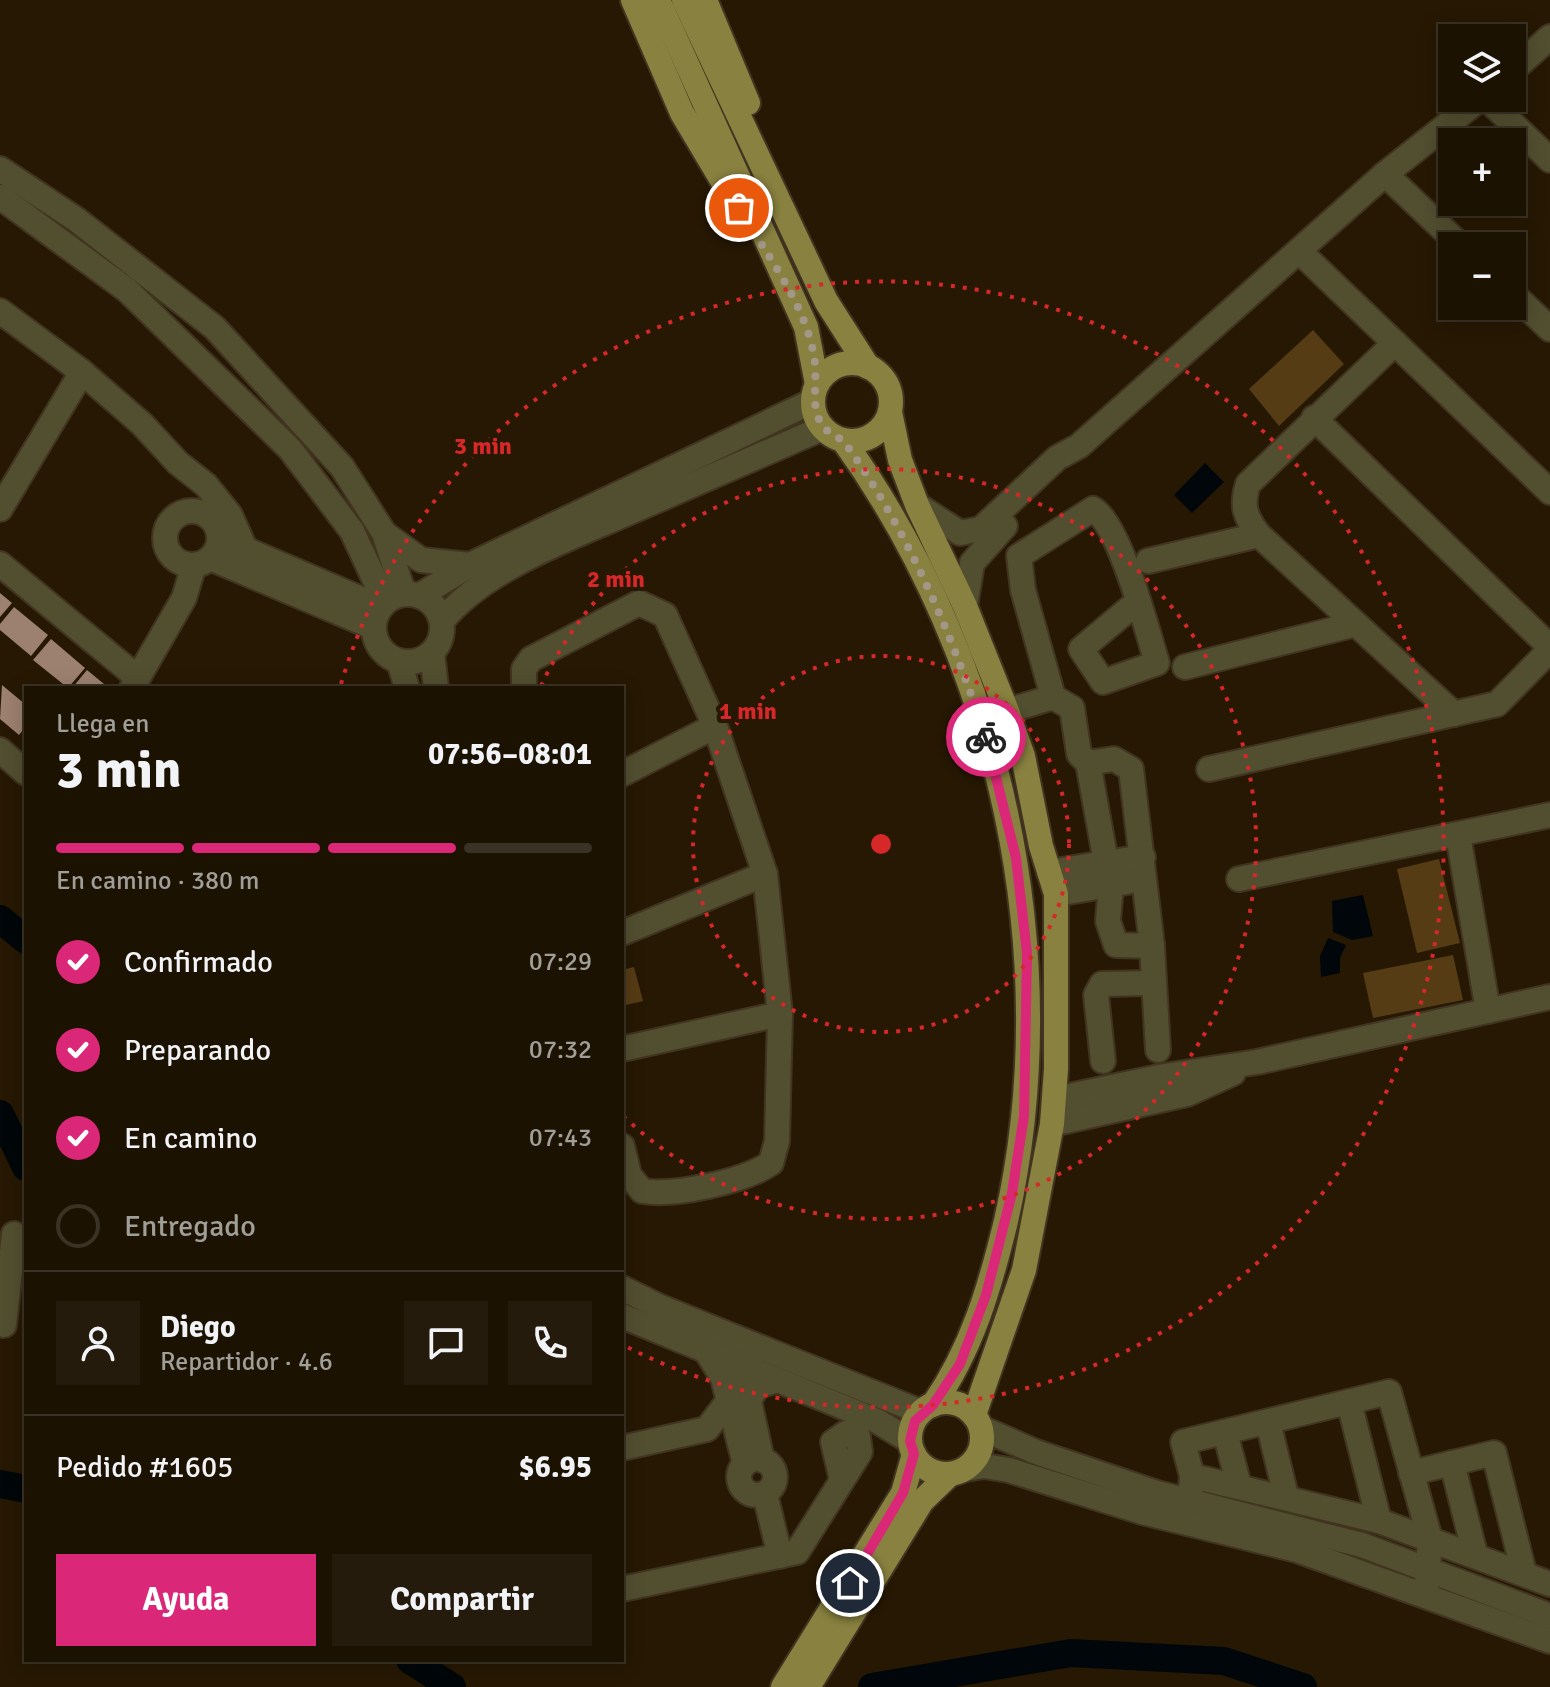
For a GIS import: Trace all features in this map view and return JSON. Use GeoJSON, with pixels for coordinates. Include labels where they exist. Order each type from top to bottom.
{"type":"FeatureCollection","features":[{"type":"Feature","properties":{"kind":"main road"},"geometry":{"type":"LineString","coordinates":[[633,0],[682,113],[782,279]]}},
{"type":"Feature","properties":{"kind":"main road"},"geometry":{"type":"LineString","coordinates":[[658,0],[806,327],[815,392],[833,434],[899,527],[966,676],[1001,788],[1016,858],[1027,953],[1024,1116],[1012,1193],[972,1335],[958,1369],[911,1430],[912,1448],[903,1493],[783,1687]]}},
{"type":"Feature","properties":{"kind":"main road"},"geometry":{"type":"LineString","coordinates":[[684,0],[808,266],[846,335],[868,367]]}},
{"type":"Feature","properties":{"kind":"main road"},"geometry":{"type":"LineString","coordinates":[[705,0],[730,54],[808,266]]}},
{"type":"Feature","properties":{"kind":"main road"},"geometry":{"type":"LineString","coordinates":[[808,1687],[922,1501],[980,1451],[977,1421],[1024,1270],[1055,1099],[1053,883],[1023,756],[965,606],[917,505],[900,460],[890,412],[890,390],[877,372],[857,364],[834,368],[815,392]]}},
{"type":"Feature","properties":{"kind":"main road"},"geometry":{"type":"LineString","coordinates":[[833,434],[868,438],[878,432],[890,412]]}},
{"type":"Feature","properties":{"kind":"main road"},"geometry":{"type":"LineString","coordinates":[[927,1408],[955,1403],[977,1421]]}},
{"type":"Feature","properties":{"kind":"main road"},"geometry":{"type":"LineString","coordinates":[[912,1448],[929,1470],[957,1471]]}},
{"type":"Feature","properties":{"kind":"street"},"geometry":{"type":"LineString","coordinates":[[1526,58],[1550,37]]}},
{"type":"Feature","properties":{"kind":"street"},"geometry":{"type":"LineString","coordinates":[[965,606],[968,573],[979,539],[1057,458],[1079,446],[1385,174],[1465,112]]}},
{"type":"Feature","properties":{"kind":"street"},"geometry":{"type":"LineString","coordinates":[[1498,112],[1550,160]]}},
{"type":"Feature","properties":{"kind":"street"},"geometry":{"type":"LineString","coordinates":[[0,169],[77,220],[215,328],[342,467],[384,533],[421,560],[470,565]]}},
{"type":"Feature","properties":{"kind":"street"},"geometry":{"type":"LineString","coordinates":[[1385,174],[1446,232]]}},
{"type":"Feature","properties":{"kind":"street"},"geometry":{"type":"LineString","coordinates":[[0,197],[127,290],[290,449],[335,504],[393,605]]}},
{"type":"Feature","properties":{"kind":"street"},"geometry":{"type":"LineString","coordinates":[[1299,251],[1550,492]]}},
{"type":"Feature","properties":{"kind":"street"},"geometry":{"type":"LineString","coordinates":[[1526,306],[1550,329]]}},
{"type":"Feature","properties":{"kind":"street"},"geometry":{"type":"LineString","coordinates":[[0,311],[82,372],[142,424],[178,463],[218,498],[246,551]]}},
{"type":"Feature","properties":{"kind":"street"},"geometry":{"type":"LineString","coordinates":[[1395,343],[1248,484],[1242,501],[1247,519],[1259,535],[1454,714]]}},
{"type":"Feature","properties":{"kind":"street"},"geometry":{"type":"LineString","coordinates":[[0,509],[82,372]]}},
{"type":"Feature","properties":{"kind":"street"},"geometry":{"type":"LineString","coordinates":[[178,463],[185,489],[178,515],[167,527],[165,543],[179,562],[209,546],[246,551],[304,587],[335,589],[393,605],[815,392]]}},
{"type":"Feature","properties":{"kind":"street"},"geometry":{"type":"LineString","coordinates":[[1209,769],[1497,704],[1550,649],[1314,418]]}},
{"type":"Feature","properties":{"kind":"street"},"geometry":{"type":"LineString","coordinates":[[442,621],[467,594],[485,582],[574,536],[833,434]]}},
{"type":"Feature","properties":{"kind":"street"},"geometry":{"type":"LineString","coordinates":[[0,564],[135,683],[184,598],[209,546],[218,498]]}},
{"type":"Feature","properties":{"kind":"street"},"geometry":{"type":"LineString","coordinates":[[917,505],[960,533],[979,539]]}},
{"type":"Feature","properties":{"kind":"street"},"geometry":{"type":"LineString","coordinates":[[1136,603],[1116,539],[1104,516],[1093,509],[1019,556],[1023,590],[1053,697],[1072,708],[1079,754],[1088,763],[1109,873],[1108,921],[1116,945],[1152,946]]}},
{"type":"Feature","properties":{"kind":"street"},"geometry":{"type":"LineString","coordinates":[[178,515],[203,514],[209,546]]}},
{"type":"Feature","properties":{"kind":"street"},"geometry":{"type":"LineString","coordinates":[[384,533],[393,605],[380,649],[399,661],[422,659],[432,653]]}},
{"type":"Feature","properties":{"kind":"street"},"geometry":{"type":"LineString","coordinates":[[1148,561],[1259,535]]}},
{"type":"Feature","properties":{"kind":"street"},"geometry":{"type":"LineString","coordinates":[[209,546],[304,587],[393,605],[430,601],[442,621],[442,632],[432,653],[436,686]]}},
{"type":"Feature","properties":{"kind":"street"},"geometry":{"type":"LineString","coordinates":[[335,589],[358,585],[369,565]]}},
{"type":"Feature","properties":{"kind":"street"},"geometry":{"type":"LineString","coordinates":[[524,686],[524,669],[531,659],[639,603],[665,615],[715,726],[765,874],[780,1014],[777,1141],[771,1163],[755,1174],[660,1194],[642,1191],[629,1175],[624,1154]]}},
{"type":"Feature","properties":{"kind":"street"},"geometry":{"type":"LineString","coordinates":[[1185,667],[1356,624]]}},
{"type":"Feature","properties":{"kind":"street"},"geometry":{"type":"LineString","coordinates":[[399,661],[406,686]]}},
{"type":"Feature","properties":{"kind":"street"},"geometry":{"type":"LineString","coordinates":[[1007,711],[1053,697]]}},
{"type":"Feature","properties":{"kind":"street"},"geometry":{"type":"LineString","coordinates":[[624,773],[715,726]]}},
{"type":"Feature","properties":{"kind":"street"},"geometry":{"type":"LineString","coordinates":[[0,750],[24,771]]}},
{"type":"Feature","properties":{"kind":"street"},"geometry":{"type":"LineString","coordinates":[[1088,763],[1114,759],[1131,769],[1152,946],[1158,1050]]}},
{"type":"Feature","properties":{"kind":"street"},"geometry":{"type":"LineString","coordinates":[[1239,879],[1550,815]]}},
{"type":"Feature","properties":{"kind":"street"},"geometry":{"type":"LineString","coordinates":[[1458,835],[1488,1011]]}},
{"type":"Feature","properties":{"kind":"street"},"geometry":{"type":"LineString","coordinates":[[1053,883],[1144,868]]}},
{"type":"Feature","properties":{"kind":"street"},"geometry":{"type":"LineString","coordinates":[[624,932],[765,874]]}},
{"type":"Feature","properties":{"kind":"street"},"geometry":{"type":"LineString","coordinates":[[1103,1061],[1096,995],[1102,984],[1152,983]]}},
{"type":"Feature","properties":{"kind":"street"},"geometry":{"type":"LineString","coordinates":[[1055,1099],[1164,1076],[1257,1062],[1550,997]]}},
{"type":"Feature","properties":{"kind":"street"},"geometry":{"type":"LineString","coordinates":[[624,1049],[780,1014]]}},
{"type":"Feature","properties":{"kind":"street"},"geometry":{"type":"LineString","coordinates":[[1052,1124],[1187,1094],[1257,1062]]}},
{"type":"Feature","properties":{"kind":"street"},"geometry":{"type":"LineString","coordinates":[[10,1324],[14,1234]]}},
{"type":"Feature","properties":{"kind":"street"},"geometry":{"type":"LineString","coordinates":[[624,1289],[755,1345],[927,1408]]}},
{"type":"Feature","properties":{"kind":"street"},"geometry":{"type":"LineString","coordinates":[[624,1317],[877,1421],[912,1448]]}},
{"type":"Feature","properties":{"kind":"street"},"geometry":{"type":"LineString","coordinates":[[624,1448],[707,1429],[748,1369],[755,1345]]}},
{"type":"Feature","properties":{"kind":"street"},"geometry":{"type":"LineString","coordinates":[[708,1354],[719,1369],[753,1462]]}},
{"type":"Feature","properties":{"kind":"street"},"geometry":{"type":"LineString","coordinates":[[753,1462],[749,1401],[757,1386],[781,1381]]}},
{"type":"Feature","properties":{"kind":"street"},"geometry":{"type":"LineString","coordinates":[[1190,1501],[1192,1476],[1183,1442],[1389,1392],[1430,1539],[1428,1582]]}},
{"type":"Feature","properties":{"kind":"street"},"geometry":{"type":"LineString","coordinates":[[1349,1402],[1379,1521]]}},
{"type":"Feature","properties":{"kind":"street"},"geometry":{"type":"LineString","coordinates":[[977,1421],[1036,1452],[1190,1501],[1301,1527],[1428,1582],[1550,1641]]}},
{"type":"Feature","properties":{"kind":"street"},"geometry":{"type":"LineString","coordinates":[[1268,1422],[1286,1496]]}},
{"type":"Feature","properties":{"kind":"street"},"geometry":{"type":"LineString","coordinates":[[1225,1432],[1239,1486]]}},
{"type":"Feature","properties":{"kind":"street"},"geometry":{"type":"LineString","coordinates":[[1411,1473],[1494,1453],[1524,1573]]}},
{"type":"Feature","properties":{"kind":"street"},"geometry":{"type":"LineString","coordinates":[[753,1462],[771,1466],[775,1476],[773,1487],[765,1494],[780,1556]]}},
{"type":"Feature","properties":{"kind":"street"},"geometry":{"type":"LineString","coordinates":[[1452,1463],[1475,1554]]}},
{"type":"Feature","properties":{"kind":"street"},"geometry":{"type":"LineString","coordinates":[[957,1471],[984,1466],[1019,1472],[1142,1512],[1428,1582],[1550,1616]]}},
{"type":"Feature","properties":{"kind":"street"},"geometry":{"type":"LineString","coordinates":[[1192,1476],[1286,1496],[1379,1521],[1550,1584]]}},
{"type":"Feature","properties":{"kind":"street"},"geometry":{"type":"LineString","coordinates":[[624,1589],[797,1552],[842,1480]]}},
{"type":"Feature","properties":{"kind":"shaded area"},"geometry":{"type":"Polygon","coordinates":[[[1313,330],[1344,364],[1279,426],[1249,389],[1313,330]]]}},
{"type":"Feature","properties":{"kind":"shaded area"},"geometry":{"type":"Polygon","coordinates":[[[1205,463],[1224,482],[1192,513],[1174,495],[1205,463]]]}},
{"type":"Feature","properties":{"kind":"shaded area"},"geometry":{"type":"Polygon","coordinates":[[[1439,859],[1460,943],[1417,953],[1397,869],[1439,859]]]}},
{"type":"Feature","properties":{"kind":"shaded area"},"geometry":{"type":"Polygon","coordinates":[[[1363,895],[1373,936],[1352,940],[1333,932],[1332,901],[1363,895]]]}},
{"type":"Feature","properties":{"kind":"shaded area"},"geometry":{"type":"Polygon","coordinates":[[[1328,938],[1346,945],[1340,958],[1340,973],[1321,977],[1320,956],[1328,938]]]}},
{"type":"Feature","properties":{"kind":"shaded area"},"geometry":{"type":"Polygon","coordinates":[[[1453,955],[1463,1000],[1373,1018],[1363,973],[1453,955]]]}},
{"type":"Feature","properties":{"kind":"shaded area"},"geometry":{"type":"Polygon","coordinates":[[[634,967],[643,1001],[624,1006],[624,970],[634,967]]]}},
{"type":"Feature","properties":{"kind":"building"},"geometry":{"type":"Polygon","coordinates":[[[0,593],[12,603],[0,617],[0,593]]]}},
{"type":"Feature","properties":{"kind":"building"},"geometry":{"type":"Polygon","coordinates":[[[14,607],[48,635],[31,656],[0,630],[0,624],[14,607]]]}},
{"type":"Feature","properties":{"kind":"building"},"geometry":{"type":"Polygon","coordinates":[[[51,639],[85,668],[70,686],[66,686],[33,660],[51,639]]]}},
{"type":"Feature","properties":{"kind":"building"},"geometry":{"type":"Polygon","coordinates":[[[87,670],[104,684],[102,686],[74,686],[87,670]]]}},
{"type":"Feature","properties":{"kind":"building"},"geometry":{"type":"Polygon","coordinates":[[[2,685],[24,703],[24,729],[19,735],[0,719],[2,685]]]}},
{"type":"Feature","properties":{"kind":"waterway"},"geometry":{"type":"LineString","coordinates":[[0,919],[24,938]]}},
{"type":"Feature","properties":{"kind":"waterway"},"geometry":{"type":"LineString","coordinates":[[0,1114],[24,1163]]}},
{"type":"Feature","properties":{"kind":"waterway"},"geometry":{"type":"LineString","coordinates":[[0,1484],[24,1489]]}},
{"type":"Feature","properties":{"kind":"waterway"},"geometry":{"type":"LineString","coordinates":[[872,1687],[1071,1653],[1224,1661],[1303,1687]]}},
{"type":"Feature","properties":{"kind":"waterway"},"geometry":{"type":"LineString","coordinates":[[413,1662],[452,1687]]}},
{"type":"Feature","properties":{"kind":"way so far"},"geometry":{"type":"LineString","coordinates":[[739,208],[782,279],[806,327],[814,355],[817,384],[813,401],[817,420],[832,436],[843,440],[871,479],[899,527],[966,676],[986,737]]}},
{"type":"Feature","properties":{"kind":"route"},"geometry":{"type":"LineString","coordinates":[[850,1583],[903,1493],[914,1454],[910,1441],[915,1421],[921,1412],[933,1405],[958,1369],[986,1295],[1012,1193],[1024,1116],[1028,1046],[1027,953],[1016,858],[998,774],[986,737]]}}]}
